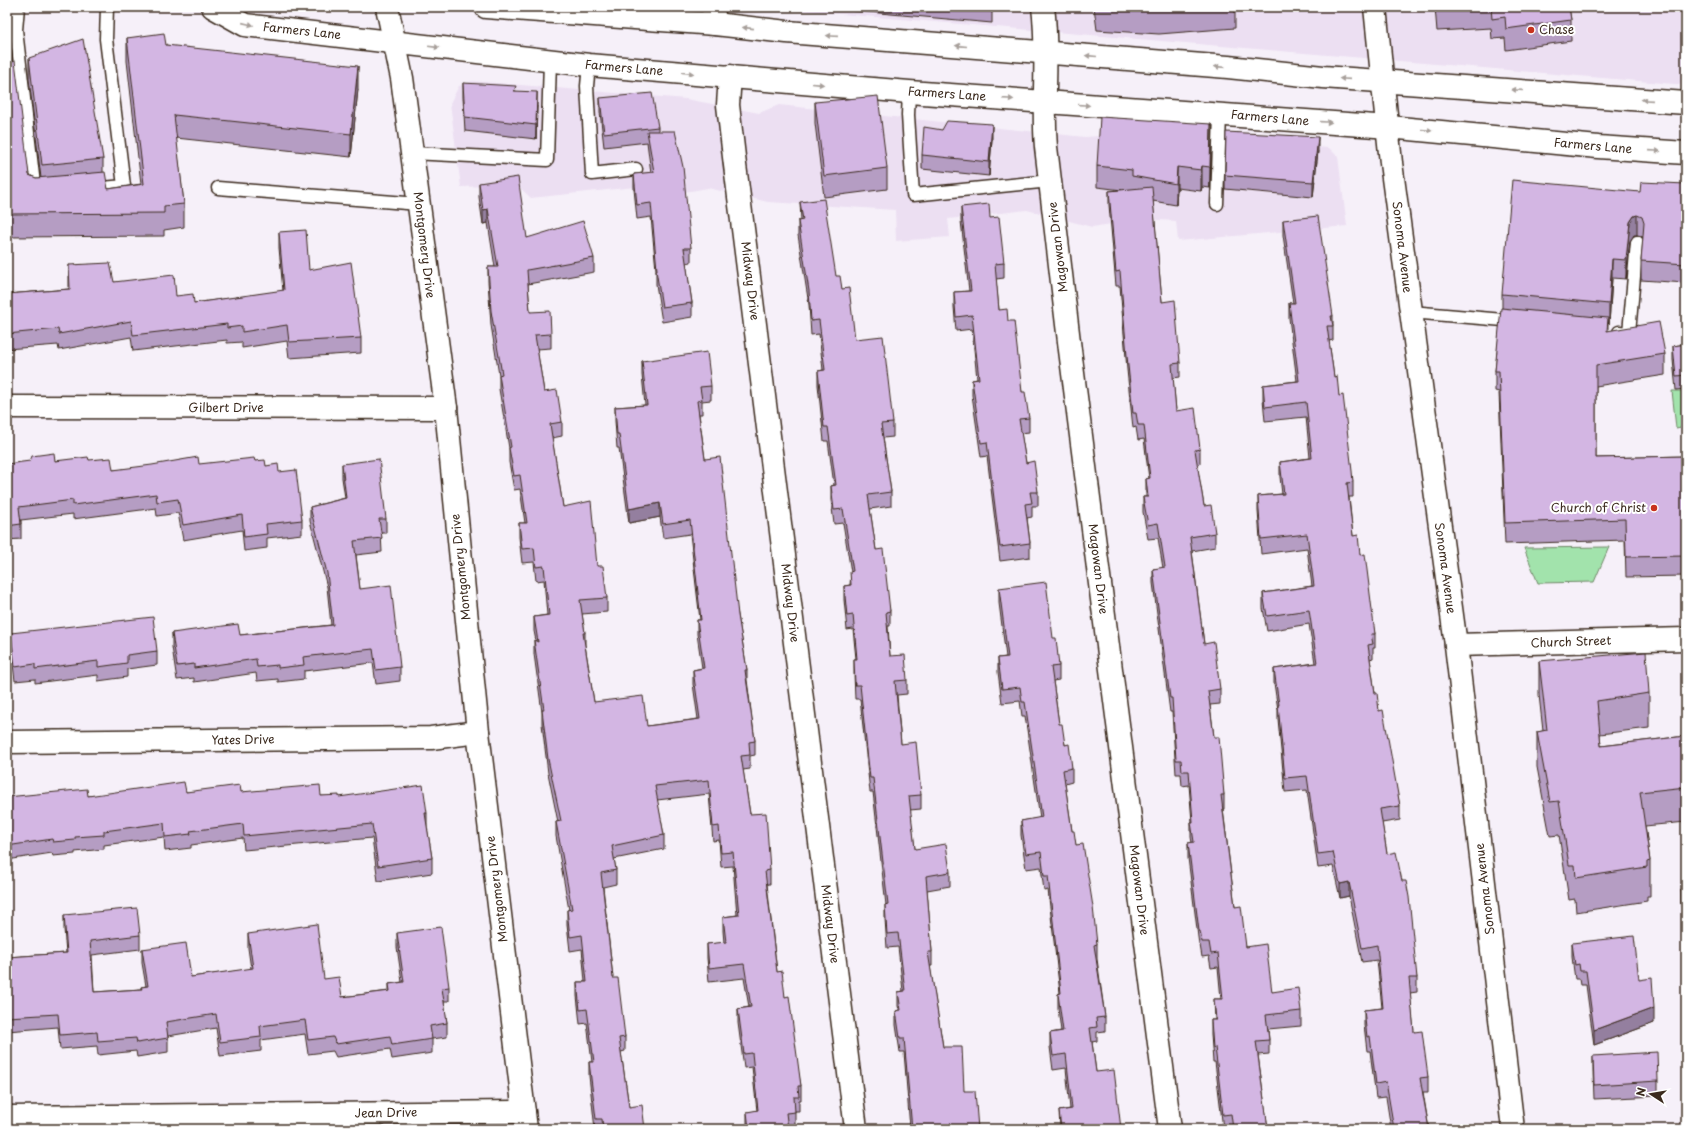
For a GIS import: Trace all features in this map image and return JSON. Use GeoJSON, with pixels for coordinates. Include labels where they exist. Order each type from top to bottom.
{"type":"FeatureCollection","features":[{"type":"Feature","properties":{"kind":"street","name":"Farmers Lane"},"geometry":{"type":"LineString","coordinates":[[213,7],[245,25],[589,65],[909,92],[1389,127],[1598,147],[1686,153]]}},
{"type":"Feature","properties":{"kind":"street","name":"Montgomery Drive"},"geometry":{"type":"LineString","coordinates":[[387,7],[402,78],[446,408],[478,732],[525,1120]]}},
{"type":"Feature","properties":{"kind":"street"},"geometry":{"type":"LineString","coordinates":[[486,7],[714,16],[787,32],[1228,67],[1323,77],[1686,103]]}},
{"type":"Feature","properties":{"kind":"street","name":"Magowan Drive"},"geometry":{"type":"LineString","coordinates":[[1043,7],[1046,53],[1044,129],[1070,350],[1170,1129]]}},
{"type":"Feature","properties":{"kind":"street","name":"Sonoma Avenue"},"geometry":{"type":"LineString","coordinates":[[1375,7],[1410,312],[1456,645],[1513,1129]]}},
{"type":"Feature","properties":{"kind":"street","name":"Midway Drive"},"geometry":{"type":"LineString","coordinates":[[730,76],[728,105],[733,150],[856,1129]]}},
{"type":"Feature","properties":{"kind":"street","name":"Gilbert Drive"},"geometry":{"type":"LineString","coordinates":[[7,408],[446,408]]}},
{"type":"Feature","properties":{"kind":"street","name":"Church Street"},"geometry":{"type":"LineString","coordinates":[[1456,645],[1686,639]]}},
{"type":"Feature","properties":{"kind":"street","name":"Yates Drive"},"geometry":{"type":"LineString","coordinates":[[7,742],[431,738],[478,732]]}},
{"type":"Feature","properties":{"kind":"street","name":"Jean Drive"},"geometry":{"type":"LineString","coordinates":[[7,1117],[525,1120]]}},
{"type":"Feature","properties":{"kind":"lane"},"geometry":{"type":"LineString","coordinates":[[18,7],[16,30],[35,194],[50,193]]}},
{"type":"Feature","properties":{"kind":"lane"},"geometry":{"type":"LineString","coordinates":[[80,190],[124,186],[106,39],[107,7]]}},
{"type":"Feature","properties":{"kind":"lane"},"geometry":{"type":"LineString","coordinates":[[412,153],[547,160],[550,61]]}},
{"type":"Feature","properties":{"kind":"lane"},"geometry":{"type":"LineString","coordinates":[[589,65],[587,86],[592,174],[636,169]]}},
{"type":"Feature","properties":{"kind":"lane"},"geometry":{"type":"LineString","coordinates":[[909,92],[908,115],[913,195],[1050,181]]}},
{"type":"Feature","properties":{"kind":"lane"},"geometry":{"type":"LineString","coordinates":[[1217,204],[1220,114]]}},
{"type":"Feature","properties":{"kind":"lane"},"geometry":{"type":"LineString","coordinates":[[218,188],[419,204]]}},
{"type":"Feature","properties":{"kind":"lane"},"geometry":{"type":"LineString","coordinates":[[1606,330],[1629,332],[1637,242]]}},
{"type":"Feature","properties":{"kind":"lane"},"geometry":{"type":"LineString","coordinates":[[1410,312],[1528,322]]}},
{"type":"Feature","properties":{"kind":"shaded area"},"geometry":{"type":"Polygon","coordinates":[[[757,7],[1686,7],[1686,85],[757,7]]]}},
{"type":"Feature","properties":{"kind":"shaded area"},"geometry":{"type":"Polygon","coordinates":[[[472,81],[686,99],[759,113],[779,105],[1085,137],[1130,134],[1329,148],[1338,157],[1347,226],[1178,241],[1176,221],[1144,219],[1092,227],[1027,210],[948,219],[950,237],[896,241],[895,210],[768,202],[708,188],[667,195],[664,184],[531,198],[517,185],[461,187],[450,103],[459,86],[472,81]]]}},
{"type":"Feature","properties":{"kind":"green space"},"geometry":{"type":"Polygon","coordinates":[[[1672,391],[1686,391],[1686,426],[1676,428],[1672,391]]]}},
{"type":"Feature","properties":{"kind":"green space"},"geometry":{"type":"Polygon","coordinates":[[[1609,547],[1594,582],[1538,583],[1524,548],[1609,547]]]}},
{"type":"Feature","properties":{"kind":"building"},"geometry":{"type":"Polygon","coordinates":[[[1437,7],[1488,7],[1437,10],[1437,7]]]}},
{"type":"Feature","properties":{"kind":"building"},"geometry":{"type":"Polygon","coordinates":[[[1491,7],[1569,7],[1571,20],[1506,29],[1505,17],[1492,19],[1491,7]]]}},
{"type":"Feature","properties":{"kind":"building"},"geometry":{"type":"Polygon","coordinates":[[[164,33],[166,45],[358,66],[351,134],[174,115],[184,204],[164,206],[164,213],[7,214],[7,64],[15,61],[29,175],[36,178],[105,172],[108,189],[144,184],[127,38],[164,33]]]}},
{"type":"Feature","properties":{"kind":"building"},"geometry":{"type":"Polygon","coordinates":[[[83,39],[103,159],[42,165],[29,58],[83,39]]]}},
{"type":"Feature","properties":{"kind":"building"},"geometry":{"type":"Polygon","coordinates":[[[463,83],[516,86],[514,91],[537,92],[536,125],[465,117],[463,83]]]}},
{"type":"Feature","properties":{"kind":"building"},"geometry":{"type":"Polygon","coordinates":[[[652,93],[658,127],[604,133],[600,98],[652,93]]]}},
{"type":"Feature","properties":{"kind":"building"},"geometry":{"type":"Polygon","coordinates":[[[878,96],[887,168],[824,176],[815,102],[878,96]]]}},
{"type":"Feature","properties":{"kind":"building"},"geometry":{"type":"Polygon","coordinates":[[[1100,117],[1211,124],[1210,167],[1202,166],[1201,170],[1177,167],[1176,184],[1132,176],[1132,170],[1097,166],[1100,117]]]}},
{"type":"Feature","properties":{"kind":"building"},"geometry":{"type":"Polygon","coordinates":[[[947,121],[992,124],[989,162],[922,155],[924,127],[942,130],[947,121]]]}},
{"type":"Feature","properties":{"kind":"building"},"geometry":{"type":"Polygon","coordinates":[[[647,131],[675,131],[683,167],[691,248],[684,248],[692,303],[662,307],[656,270],[651,203],[637,205],[634,174],[654,172],[647,131]]]}},
{"type":"Feature","properties":{"kind":"building"},"geometry":{"type":"Polygon","coordinates":[[[1226,132],[1318,137],[1313,182],[1225,175],[1226,132]]]}},
{"type":"Feature","properties":{"kind":"building"},"geometry":{"type":"Polygon","coordinates":[[[518,177],[527,238],[583,221],[594,258],[527,270],[530,312],[550,311],[551,334],[535,335],[544,392],[557,390],[562,422],[550,424],[563,507],[591,501],[597,566],[603,566],[607,598],[580,600],[585,633],[583,633],[594,702],[643,696],[647,726],[700,719],[693,670],[704,668],[697,620],[701,620],[690,520],[663,524],[660,503],[629,509],[619,434],[617,434],[615,407],[647,405],[642,361],[707,352],[711,386],[700,387],[702,400],[697,401],[705,459],[720,457],[738,615],[747,670],[745,670],[755,741],[749,742],[750,755],[741,756],[750,814],[766,813],[770,870],[765,871],[777,972],[782,971],[785,997],[789,996],[801,1086],[798,1086],[799,1097],[794,1097],[795,1112],[786,1113],[788,1129],[749,1129],[747,1112],[758,1110],[752,1053],[744,1054],[738,1009],[751,1007],[744,964],[709,968],[707,944],[726,942],[723,917],[739,915],[733,852],[721,853],[719,826],[713,827],[709,780],[655,786],[664,835],[612,846],[616,870],[601,873],[613,978],[618,978],[625,1037],[619,1038],[629,1107],[642,1105],[645,1129],[603,1129],[602,1119],[596,1119],[589,1062],[594,1062],[587,1009],[580,1010],[577,982],[587,982],[582,935],[570,937],[567,910],[572,909],[556,822],[561,821],[548,759],[542,710],[544,710],[534,640],[538,642],[534,617],[549,615],[544,566],[536,567],[534,548],[522,549],[519,523],[527,523],[520,475],[514,476],[509,448],[511,447],[499,375],[502,374],[491,311],[488,267],[498,267],[488,209],[483,210],[479,183],[518,177]]]}},
{"type":"Feature","properties":{"kind":"building"},"geometry":{"type":"Polygon","coordinates":[[[1512,180],[1640,192],[1641,182],[1686,184],[1686,264],[1641,261],[1644,223],[1642,217],[1637,215],[1634,216],[1630,222],[1626,260],[1612,259],[1609,304],[1502,294],[1512,180]]]}},
{"type":"Feature","properties":{"kind":"building"},"geometry":{"type":"Polygon","coordinates":[[[1152,187],[1162,302],[1175,300],[1180,363],[1172,364],[1176,411],[1195,408],[1200,449],[1195,450],[1204,506],[1211,505],[1215,533],[1190,537],[1204,644],[1214,642],[1220,689],[1208,691],[1214,737],[1219,737],[1224,795],[1221,795],[1235,907],[1241,906],[1246,947],[1266,944],[1272,992],[1298,988],[1301,1011],[1266,1015],[1269,1040],[1256,1041],[1268,1129],[1233,1129],[1231,1114],[1223,1115],[1215,1047],[1213,1048],[1211,1020],[1216,1020],[1214,999],[1223,999],[1218,953],[1211,954],[1209,942],[1202,942],[1199,931],[1188,843],[1194,842],[1191,822],[1193,822],[1189,771],[1182,771],[1181,760],[1176,760],[1172,698],[1170,698],[1153,569],[1165,567],[1158,523],[1148,525],[1143,497],[1148,497],[1146,479],[1150,478],[1144,425],[1138,425],[1136,413],[1133,413],[1120,271],[1116,272],[1109,191],[1152,187]]]}},
{"type":"Feature","properties":{"kind":"building"},"geometry":{"type":"Polygon","coordinates":[[[824,199],[836,276],[840,276],[842,289],[849,288],[855,339],[883,336],[893,423],[881,424],[891,492],[868,495],[876,550],[883,549],[890,611],[886,612],[890,656],[905,655],[907,680],[895,681],[901,744],[916,742],[921,795],[909,796],[915,849],[946,844],[950,872],[926,876],[932,952],[928,952],[943,1047],[962,1047],[964,1091],[975,1091],[978,1129],[912,1129],[904,1038],[900,1038],[896,1011],[901,1010],[898,992],[905,991],[898,933],[887,934],[885,905],[888,904],[873,778],[870,778],[860,685],[855,685],[854,659],[857,659],[853,615],[847,616],[844,586],[851,585],[850,572],[853,571],[843,509],[834,510],[831,486],[836,485],[828,427],[824,427],[818,371],[825,370],[819,320],[811,321],[809,291],[798,221],[803,220],[800,202],[824,199]]]}},
{"type":"Feature","properties":{"kind":"building"},"geometry":{"type":"Polygon","coordinates":[[[989,204],[990,218],[999,217],[1004,263],[995,264],[999,310],[1007,309],[1008,321],[1014,321],[1022,392],[1025,392],[1029,418],[1019,419],[1026,463],[1034,461],[1038,492],[1030,492],[1032,503],[1025,504],[1030,543],[1000,547],[987,442],[981,443],[972,380],[979,379],[972,315],[956,317],[954,292],[971,291],[961,207],[989,204]]]}},
{"type":"Feature","properties":{"kind":"building"},"geometry":{"type":"Polygon","coordinates":[[[1318,216],[1333,316],[1331,316],[1333,326],[1327,326],[1334,377],[1337,376],[1339,396],[1343,395],[1352,471],[1353,482],[1347,483],[1353,536],[1358,535],[1360,555],[1365,554],[1375,634],[1371,634],[1373,644],[1368,645],[1375,693],[1377,693],[1379,711],[1383,710],[1400,806],[1380,809],[1387,854],[1396,852],[1402,881],[1406,881],[1409,897],[1417,978],[1409,978],[1414,1032],[1422,1031],[1428,1077],[1420,1078],[1429,1129],[1394,1129],[1386,1082],[1376,1084],[1370,1036],[1367,1037],[1364,1010],[1383,1008],[1377,945],[1362,948],[1349,882],[1340,884],[1333,852],[1318,854],[1307,776],[1285,778],[1279,705],[1274,669],[1317,663],[1309,610],[1267,616],[1263,593],[1314,586],[1307,534],[1261,539],[1258,496],[1284,494],[1280,462],[1312,458],[1306,402],[1265,407],[1263,385],[1299,381],[1289,303],[1295,303],[1283,220],[1318,216]]]}},
{"type":"Feature","properties":{"kind":"building"},"geometry":{"type":"Polygon","coordinates":[[[306,230],[309,270],[351,262],[361,338],[289,342],[287,325],[242,332],[242,326],[227,328],[227,324],[133,335],[131,321],[59,334],[58,329],[7,334],[7,294],[70,289],[69,265],[110,263],[114,282],[174,275],[176,296],[193,294],[194,303],[284,290],[279,232],[306,230]]]}},
{"type":"Feature","properties":{"kind":"building"},"geometry":{"type":"Polygon","coordinates":[[[1501,308],[1608,318],[1607,331],[1659,322],[1665,354],[1596,365],[1596,458],[1686,456],[1686,556],[1626,557],[1625,519],[1505,523],[1499,371],[1495,371],[1501,308]]]}},
{"type":"Feature","properties":{"kind":"building"},"geometry":{"type":"Polygon","coordinates":[[[1686,344],[1686,375],[1676,376],[1673,346],[1686,344]]]}},
{"type":"Feature","properties":{"kind":"building"},"geometry":{"type":"Polygon","coordinates":[[[54,453],[55,461],[88,457],[89,460],[111,458],[113,470],[198,457],[199,464],[254,458],[255,461],[265,460],[266,466],[278,464],[279,472],[296,470],[302,520],[266,524],[267,534],[244,537],[242,515],[183,525],[178,499],[157,502],[156,494],[73,505],[73,500],[19,507],[21,524],[7,526],[7,464],[30,461],[32,456],[54,453]]]}},
{"type":"Feature","properties":{"kind":"building"},"geometry":{"type":"Polygon","coordinates":[[[379,459],[386,519],[379,519],[382,538],[354,541],[360,589],[391,585],[400,667],[376,670],[373,649],[303,657],[304,665],[278,668],[278,665],[257,667],[256,659],[194,668],[194,664],[177,666],[172,633],[238,624],[240,635],[333,625],[327,573],[310,507],[346,498],[342,464],[379,459]]]}},
{"type":"Feature","properties":{"kind":"building"},"geometry":{"type":"Polygon","coordinates":[[[1046,582],[1053,638],[1056,638],[1059,666],[1051,667],[1059,724],[1062,724],[1065,745],[1069,744],[1072,768],[1063,770],[1072,831],[1074,831],[1076,845],[1083,844],[1093,907],[1097,944],[1094,945],[1105,1017],[1096,1018],[1097,1027],[1090,1028],[1096,1072],[1114,1070],[1121,1129],[1061,1129],[1059,1111],[1072,1109],[1066,1054],[1053,1056],[1050,1033],[1063,1031],[1058,994],[1061,993],[1048,876],[1044,876],[1041,852],[1026,854],[1021,821],[1042,817],[1025,702],[1022,702],[1020,687],[1002,689],[998,658],[1008,657],[999,588],[1046,582]]]}},
{"type":"Feature","properties":{"kind":"building"},"geometry":{"type":"Polygon","coordinates":[[[153,617],[157,651],[127,655],[127,663],[98,667],[98,661],[35,669],[35,664],[15,667],[11,633],[153,617]]]}},
{"type":"Feature","properties":{"kind":"building"},"geometry":{"type":"Polygon","coordinates":[[[1646,652],[1649,693],[1597,701],[1601,746],[1686,736],[1686,787],[1640,792],[1650,861],[1647,862],[1647,867],[1576,878],[1575,865],[1569,865],[1559,801],[1550,802],[1537,732],[1547,730],[1539,661],[1646,652]]]}},
{"type":"Feature","properties":{"kind":"building"},"geometry":{"type":"Polygon","coordinates":[[[184,782],[186,792],[240,785],[241,792],[320,785],[321,796],[339,795],[339,797],[423,785],[427,813],[425,813],[432,858],[378,866],[372,824],[244,836],[243,824],[190,831],[191,834],[165,837],[164,823],[104,831],[104,835],[75,837],[75,840],[53,842],[52,839],[7,846],[7,797],[87,789],[88,796],[184,782]]]}},
{"type":"Feature","properties":{"kind":"building"},"geometry":{"type":"Polygon","coordinates":[[[1686,889],[1686,920],[1685,920],[1681,890],[1686,889]]]}},
{"type":"Feature","properties":{"kind":"building"},"geometry":{"type":"Polygon","coordinates":[[[137,908],[140,935],[90,941],[94,992],[142,989],[141,987],[148,986],[142,949],[186,943],[191,977],[253,968],[248,934],[317,924],[324,979],[339,977],[342,997],[390,991],[389,984],[404,982],[397,933],[441,927],[449,987],[442,988],[447,1023],[430,1026],[432,1039],[392,1045],[390,1036],[336,1044],[333,1037],[308,1040],[305,1020],[260,1026],[261,1037],[220,1042],[216,1014],[166,1022],[168,1038],[137,1043],[136,1038],[98,1041],[97,1032],[60,1035],[58,1014],[7,1017],[7,957],[67,953],[64,915],[137,908]]]}},
{"type":"Feature","properties":{"kind":"building"},"geometry":{"type":"Polygon","coordinates":[[[1634,936],[1639,980],[1652,978],[1654,1008],[1594,1030],[1586,971],[1580,971],[1579,964],[1575,965],[1572,943],[1634,936]]]}},
{"type":"Feature","properties":{"kind":"building"},"geometry":{"type":"Polygon","coordinates":[[[1657,1052],[1658,1081],[1594,1085],[1593,1056],[1657,1052]]]}},
{"type":"Feature","properties":{"kind":"place","name":"Chase"},"geometry":{"type":"Point","coordinates":[1531,30]}},
{"type":"Feature","properties":{"kind":"place","name":"Church of Christ"},"geometry":{"type":"Point","coordinates":[1654,508]}}]}
